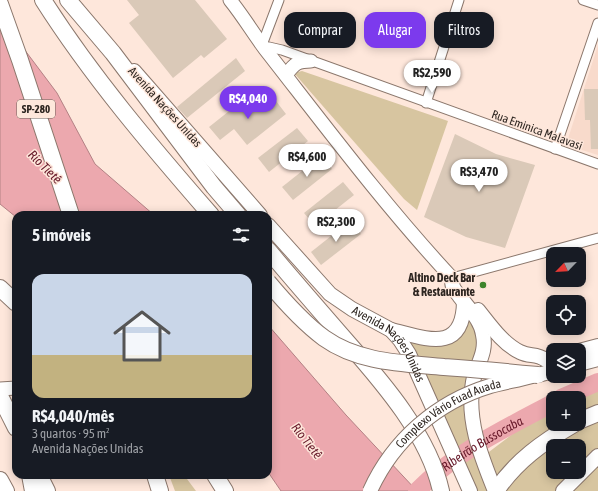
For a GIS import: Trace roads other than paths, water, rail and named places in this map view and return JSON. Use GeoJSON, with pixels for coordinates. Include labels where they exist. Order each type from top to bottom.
{"type":"FeatureCollection","features":[{"type":"Feature","properties":{"kind":"highway"},"geometry":{"type":"LineString","coordinates":[[43,0],[96,78],[139,132],[207,211]]}},
{"type":"Feature","properties":{"kind":"highway","name":"Avenida Nações Unidas"},"geometry":{"type":"LineString","coordinates":[[68,0],[113,53]]}},
{"type":"Feature","properties":{"kind":"highway","name":"SP-280"},"geometry":{"type":"LineString","coordinates":[[0,4],[70,211]]}},
{"type":"Feature","properties":{"kind":"highway"},"geometry":{"type":"LineString","coordinates":[[113,53],[214,187],[235,211]]}},
{"type":"Feature","properties":{"kind":"highway"},"geometry":{"type":"LineString","coordinates":[[272,255],[396,400],[408,419],[434,468],[441,491]]}},
{"type":"Feature","properties":{"kind":"highway"},"geometry":{"type":"LineString","coordinates":[[272,286],[323,338],[362,357],[407,363],[546,366]]}},
{"type":"Feature","properties":{"kind":"highway"},"geometry":{"type":"LineString","coordinates":[[0,288],[12,300]]}},
{"type":"Feature","properties":{"kind":"highway"},"geometry":{"type":"LineString","coordinates":[[0,396],[12,420]]}},
{"type":"Feature","properties":{"kind":"highway"},"geometry":{"type":"LineString","coordinates":[[586,418],[598,413]]}},
{"type":"Feature","properties":{"kind":"highway"},"geometry":{"type":"LineString","coordinates":[[495,491],[520,462],[550,438],[562,431]]}},
{"type":"Feature","properties":{"kind":"highway"},"geometry":{"type":"LineString","coordinates":[[31,479],[33,491]]}},
{"type":"Feature","properties":{"kind":"highway"},"geometry":{"type":"LineString","coordinates":[[41,479],[47,491]]}},
{"type":"Feature","properties":{"kind":"highway"},"geometry":{"type":"LineString","coordinates":[[218,479],[225,491]]}},
{"type":"Feature","properties":{"kind":"highway"},"geometry":{"type":"LineString","coordinates":[[0,480],[6,491]]}},
{"type":"Feature","properties":{"kind":"main road"},"geometry":{"type":"LineString","coordinates":[[230,0],[263,46],[391,209],[421,245],[452,278],[491,326],[512,347],[525,354],[540,355],[546,363]]}},
{"type":"Feature","properties":{"kind":"main road","name":"Avenida Nações Unidas"},"geometry":{"type":"LineString","coordinates":[[113,53],[129,66],[143,81],[257,211]]}},
{"type":"Feature","properties":{"kind":"main road"},"geometry":{"type":"LineString","coordinates":[[286,75],[292,66],[300,61],[311,61]]}},
{"type":"Feature","properties":{"kind":"main road","name":"Avenida Nações Unidas"},"geometry":{"type":"LineString","coordinates":[[272,229],[330,294],[352,309],[391,330],[400,340],[409,354],[470,491]]}},
{"type":"Feature","properties":{"kind":"main road"},"geometry":{"type":"LineString","coordinates":[[452,278],[453,287],[478,321],[483,334],[485,345],[473,380],[471,395],[473,428],[481,458],[495,491]]}},
{"type":"Feature","properties":{"kind":"main road"},"geometry":{"type":"LineString","coordinates":[[391,330],[439,340],[447,337],[455,331],[461,321],[464,314],[464,302]]}},
{"type":"Feature","properties":{"kind":"main road"},"geometry":{"type":"LineString","coordinates":[[586,349],[598,346]]}},
{"type":"Feature","properties":{"kind":"main road"},"geometry":{"type":"LineString","coordinates":[[586,362],[598,359]]}},
{"type":"Feature","properties":{"kind":"main road"},"geometry":{"type":"LineString","coordinates":[[473,380],[514,367],[546,366]]}},
{"type":"Feature","properties":{"kind":"main road","name":"Complexo Vário Fuad Auada"},"geometry":{"type":"LineString","coordinates":[[370,491],[390,455],[407,436],[442,407],[462,396],[546,367]]}},
{"type":"Feature","properties":{"kind":"main road"},"geometry":{"type":"LineString","coordinates":[[0,389],[12,388]]}},
{"type":"Feature","properties":{"kind":"main road"},"geometry":{"type":"LineString","coordinates":[[563,491],[598,456]]}},
{"type":"Feature","properties":{"kind":"main road"},"geometry":{"type":"LineString","coordinates":[[210,479],[221,491]]}},
{"type":"Feature","properties":{"kind":"street"},"geometry":{"type":"LineString","coordinates":[[263,46],[279,0]]}},
{"type":"Feature","properties":{"kind":"street"},"geometry":{"type":"LineString","coordinates":[[426,103],[459,0]]}},
{"type":"Feature","properties":{"kind":"street"},"geometry":{"type":"LineString","coordinates":[[583,0],[598,5]]}},
{"type":"Feature","properties":{"kind":"street"},"geometry":{"type":"LineString","coordinates":[[555,149],[598,22]]}},
{"type":"Feature","properties":{"kind":"street","name":"Rua Eminica Malavasi"},"geometry":{"type":"LineString","coordinates":[[263,46],[282,50],[598,164]]}},
{"type":"Feature","properties":{"kind":"street"},"geometry":{"type":"LineString","coordinates":[[452,278],[598,238]]}},
{"type":"Feature","properties":{"kind":"water","name":"Rio Tietê"},"geometry":{"type":"Polygon","coordinates":[[[0,17],[57,93],[95,164],[149,211],[12,211],[12,214],[0,204],[0,17]]]}},
{"type":"Feature","properties":{"kind":"water","name":"Rio Tietê"},"geometry":{"type":"Polygon","coordinates":[[[272,330],[346,415],[417,491],[281,491],[272,478],[272,330]]]}},
{"type":"Feature","properties":{"kind":"waterway","name":"Ribeirão Bussocaba"},"geometry":{"type":"LineString","coordinates":[[577,391],[598,382]]}},
{"type":"Feature","properties":{"kind":"waterway","name":"Ribeirão Bussocaba"},"geometry":{"type":"LineString","coordinates":[[417,491],[448,464],[464,453],[546,407]]}},
{"type":"Feature","properties":{"kind":"place","name":"Altino Deck Bar & Restaurante"},"geometry":{"type":"Point","coordinates":[483,285]}}]}
